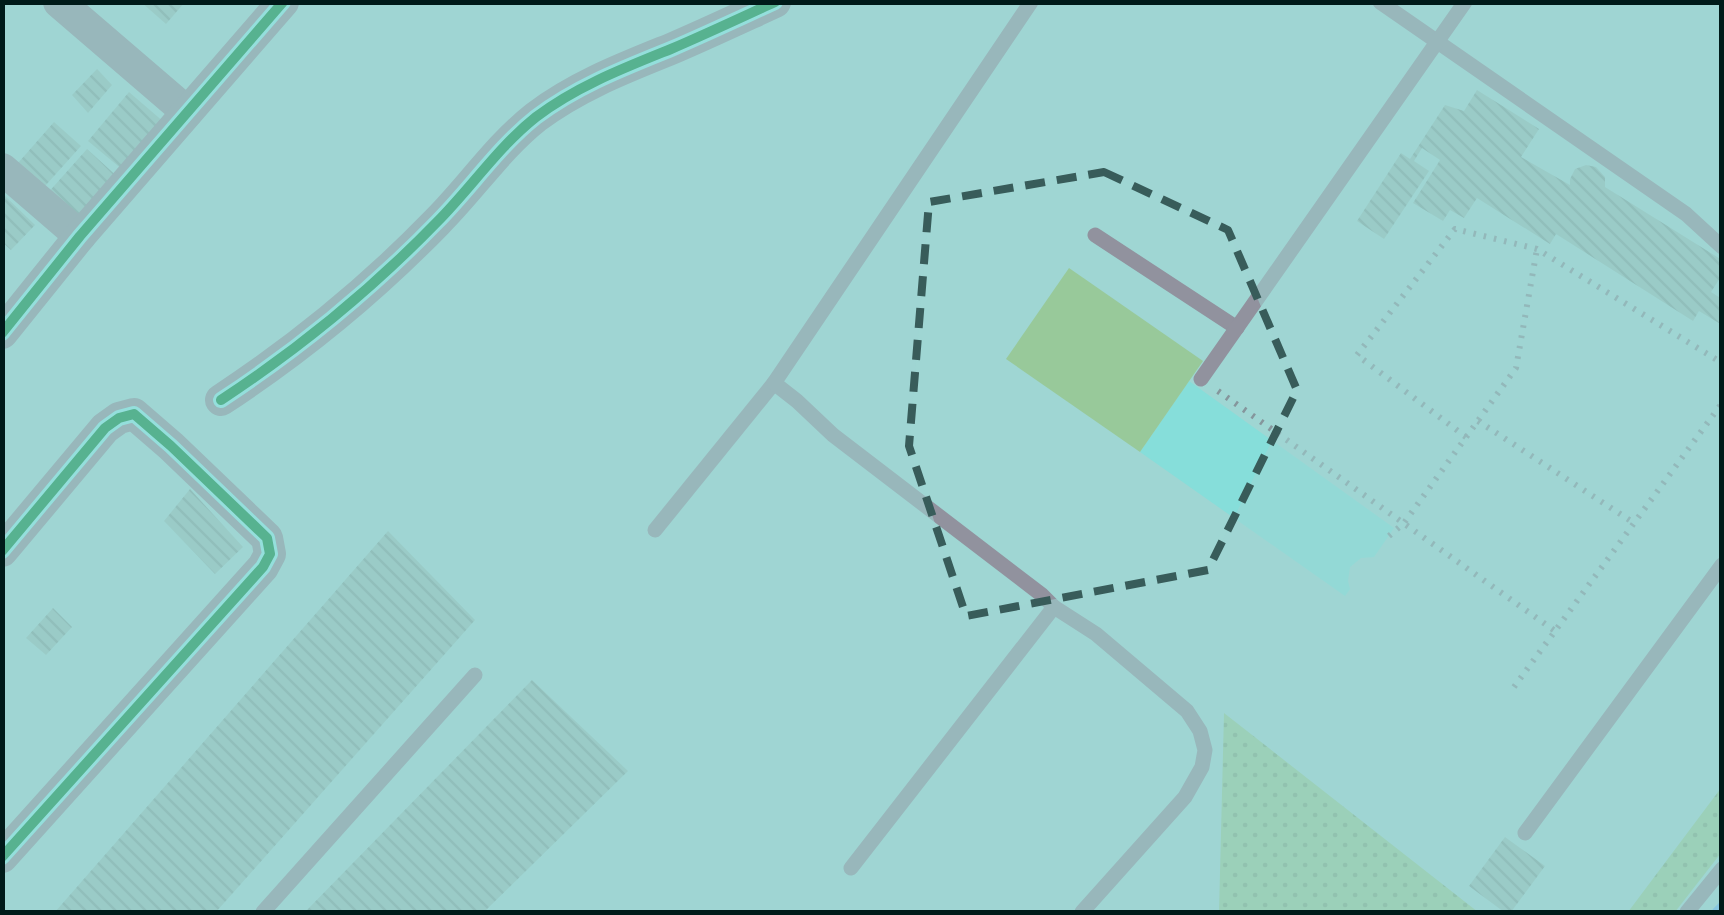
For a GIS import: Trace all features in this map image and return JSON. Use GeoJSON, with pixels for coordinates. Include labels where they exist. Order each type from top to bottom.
{"type":"FeatureCollection","features":[{"type":"Feature","properties":{"kind":"street"},"geometry":{"type":"LineString","coordinates":[[2,333],[80,236],[283,2]]}},
{"type":"Feature","properties":{"kind":"street"},"geometry":{"type":"LineString","coordinates":[[221,400],[282,360],[341,314],[440,220],[504,148],[563,99],[596,80],[775,2]]}},
{"type":"Feature","properties":{"kind":"street"},"geometry":{"type":"LineString","coordinates":[[77,8],[187,112]]}},
{"type":"Feature","properties":{"kind":"street"},"geometry":{"type":"LineString","coordinates":[[2,170],[80,236]]}},
{"type":"Feature","properties":{"kind":"street"},"geometry":{"type":"LineString","coordinates":[[8,535],[105,428],[134,414],[267,538],[270,554],[264,567],[8,838]]}},
{"type":"Feature","properties":{"kind":"lane"},"geometry":{"type":"LineString","coordinates":[[655,530],[774,383],[1031,2]]}},
{"type":"Feature","properties":{"kind":"lane"},"geometry":{"type":"LineString","coordinates":[[1380,2],[1686,214],[1722,247]]}},
{"type":"Feature","properties":{"kind":"lane"},"geometry":{"type":"LineString","coordinates":[[1201,379],[1464,2]]}},
{"type":"Feature","properties":{"kind":"lane"},"geometry":{"type":"LineString","coordinates":[[1095,235],[1236,328]]}},
{"type":"Feature","properties":{"kind":"lane"},"geometry":{"type":"LineString","coordinates":[[774,383],[833,435],[1054,606],[1096,634],[1187,712],[1200,731],[1205,750],[1202,767],[1185,797],[1082,912]]}},
{"type":"Feature","properties":{"kind":"lane"},"geometry":{"type":"LineString","coordinates":[[1525,833],[1722,565]]}},
{"type":"Feature","properties":{"kind":"lane"},"geometry":{"type":"LineString","coordinates":[[851,868],[1054,606]]}},
{"type":"Feature","properties":{"kind":"lane"},"geometry":{"type":"LineString","coordinates":[[263,912],[475,676]]}},
{"type":"Feature","properties":{"kind":"lane"},"geometry":{"type":"LineString","coordinates":[[1687,912],[1722,869]]}},
{"type":"Feature","properties":{"kind":"path"},"geometry":{"type":"LineString","coordinates":[[1466,437],[1357,356],[1455,229],[1537,249],[1722,363]]}},
{"type":"Feature","properties":{"kind":"path"},"geometry":{"type":"LineString","coordinates":[[1389,536],[1404,523],[1516,368],[1537,249]]}},
{"type":"Feature","properties":{"kind":"path"},"geometry":{"type":"LineString","coordinates":[[1201,379],[1555,631]]}},
{"type":"Feature","properties":{"kind":"path"},"geometry":{"type":"LineString","coordinates":[[1514,687],[1722,403]]}},
{"type":"Feature","properties":{"kind":"path"},"geometry":{"type":"LineString","coordinates":[[1478,421],[1634,522]]}},
{"type":"Feature","properties":{"kind":"highlighted area"},"geometry":{"type":"Polygon","coordinates":[[[1104,172],[1228,230],[1297,390],[1208,570],[966,616],[909,446],[929,202],[1104,172]]]}},
{"type":"Feature","properties":{"kind":"shaded area"},"geometry":{"type":"Polygon","coordinates":[[[1189,381],[1394,528],[1374,557],[1361,558],[1350,567],[1350,589],[1345,596],[1140,452],[1189,381]]]}},
{"type":"Feature","properties":{"kind":"green space"},"geometry":{"type":"Polygon","coordinates":[[[1069,268],[1203,361],[1140,452],[1006,359],[1069,268]]]}},
{"type":"Feature","properties":{"kind":"green space"},"geometry":{"type":"Polygon","coordinates":[[[1224,713],[1478,912],[1219,912],[1224,713]]]}},
{"type":"Feature","properties":{"kind":"green space"},"geometry":{"type":"Polygon","coordinates":[[[1721,788],[1721,853],[1675,912],[1628,912],[1721,788]]]}},
{"type":"Feature","properties":{"kind":"building"},"geometry":{"type":"Polygon","coordinates":[[[141,2],[185,2],[166,24],[141,2]]]}},
{"type":"Feature","properties":{"kind":"building"},"geometry":{"type":"Polygon","coordinates":[[[97,69],[112,85],[88,113],[72,95],[97,69]]]}},
{"type":"Feature","properties":{"kind":"building"},"geometry":{"type":"Polygon","coordinates":[[[1477,90],[1539,129],[1521,157],[1570,185],[1575,169],[1596,167],[1605,177],[1605,187],[1722,260],[1722,275],[1711,292],[1722,299],[1722,325],[1699,311],[1693,321],[1556,234],[1550,244],[1477,198],[1464,218],[1450,210],[1443,221],[1413,203],[1440,160],[1422,148],[1414,161],[1429,171],[1384,239],[1357,221],[1401,153],[1410,159],[1445,105],[1464,111],[1477,90]]]}},
{"type":"Feature","properties":{"kind":"building"},"geometry":{"type":"Polygon","coordinates":[[[129,92],[165,123],[124,171],[88,141],[129,92]]]}},
{"type":"Feature","properties":{"kind":"building"},"geometry":{"type":"Polygon","coordinates":[[[54,122],[81,146],[37,195],[11,171],[54,122]]]}},
{"type":"Feature","properties":{"kind":"building"},"geometry":{"type":"Polygon","coordinates":[[[87,149],[121,180],[80,226],[46,195],[87,149]]]}},
{"type":"Feature","properties":{"kind":"building"},"geometry":{"type":"Polygon","coordinates":[[[2,193],[35,225],[11,250],[2,242],[2,193]]]}},
{"type":"Feature","properties":{"kind":"building"},"geometry":{"type":"Polygon","coordinates":[[[190,489],[243,547],[215,574],[164,521],[190,489]]]}},
{"type":"Feature","properties":{"kind":"building"},"geometry":{"type":"Polygon","coordinates":[[[388,531],[475,620],[216,912],[55,912],[388,531]]]}},
{"type":"Feature","properties":{"kind":"building"},"geometry":{"type":"Polygon","coordinates":[[[53,608],[72,627],[46,655],[26,638],[53,608]]]}},
{"type":"Feature","properties":{"kind":"building"},"geometry":{"type":"Polygon","coordinates":[[[532,680],[628,771],[484,912],[305,912],[532,680]]]}},
{"type":"Feature","properties":{"kind":"building"},"geometry":{"type":"Polygon","coordinates":[[[1505,837],[1545,866],[1511,912],[1504,912],[1469,886],[1505,837]]]}},
{"type":"Feature","properties":{"kind":"waterway"},"geometry":{"type":"LineString","coordinates":[[1717,912],[1722,907]]}},
{"type":"Feature","properties":{"kind":"cycle path"},"geometry":{"type":"LineString","coordinates":[[2,333],[80,236],[283,2]]}},
{"type":"Feature","properties":{"kind":"cycle path"},"geometry":{"type":"LineString","coordinates":[[221,400],[307,339],[387,271],[536,117],[601,78],[775,2]]}},
{"type":"Feature","properties":{"kind":"cycle path"},"geometry":{"type":"LineString","coordinates":[[2,551],[105,428],[134,414],[267,538],[270,554],[263,567],[2,857]]}}]}
